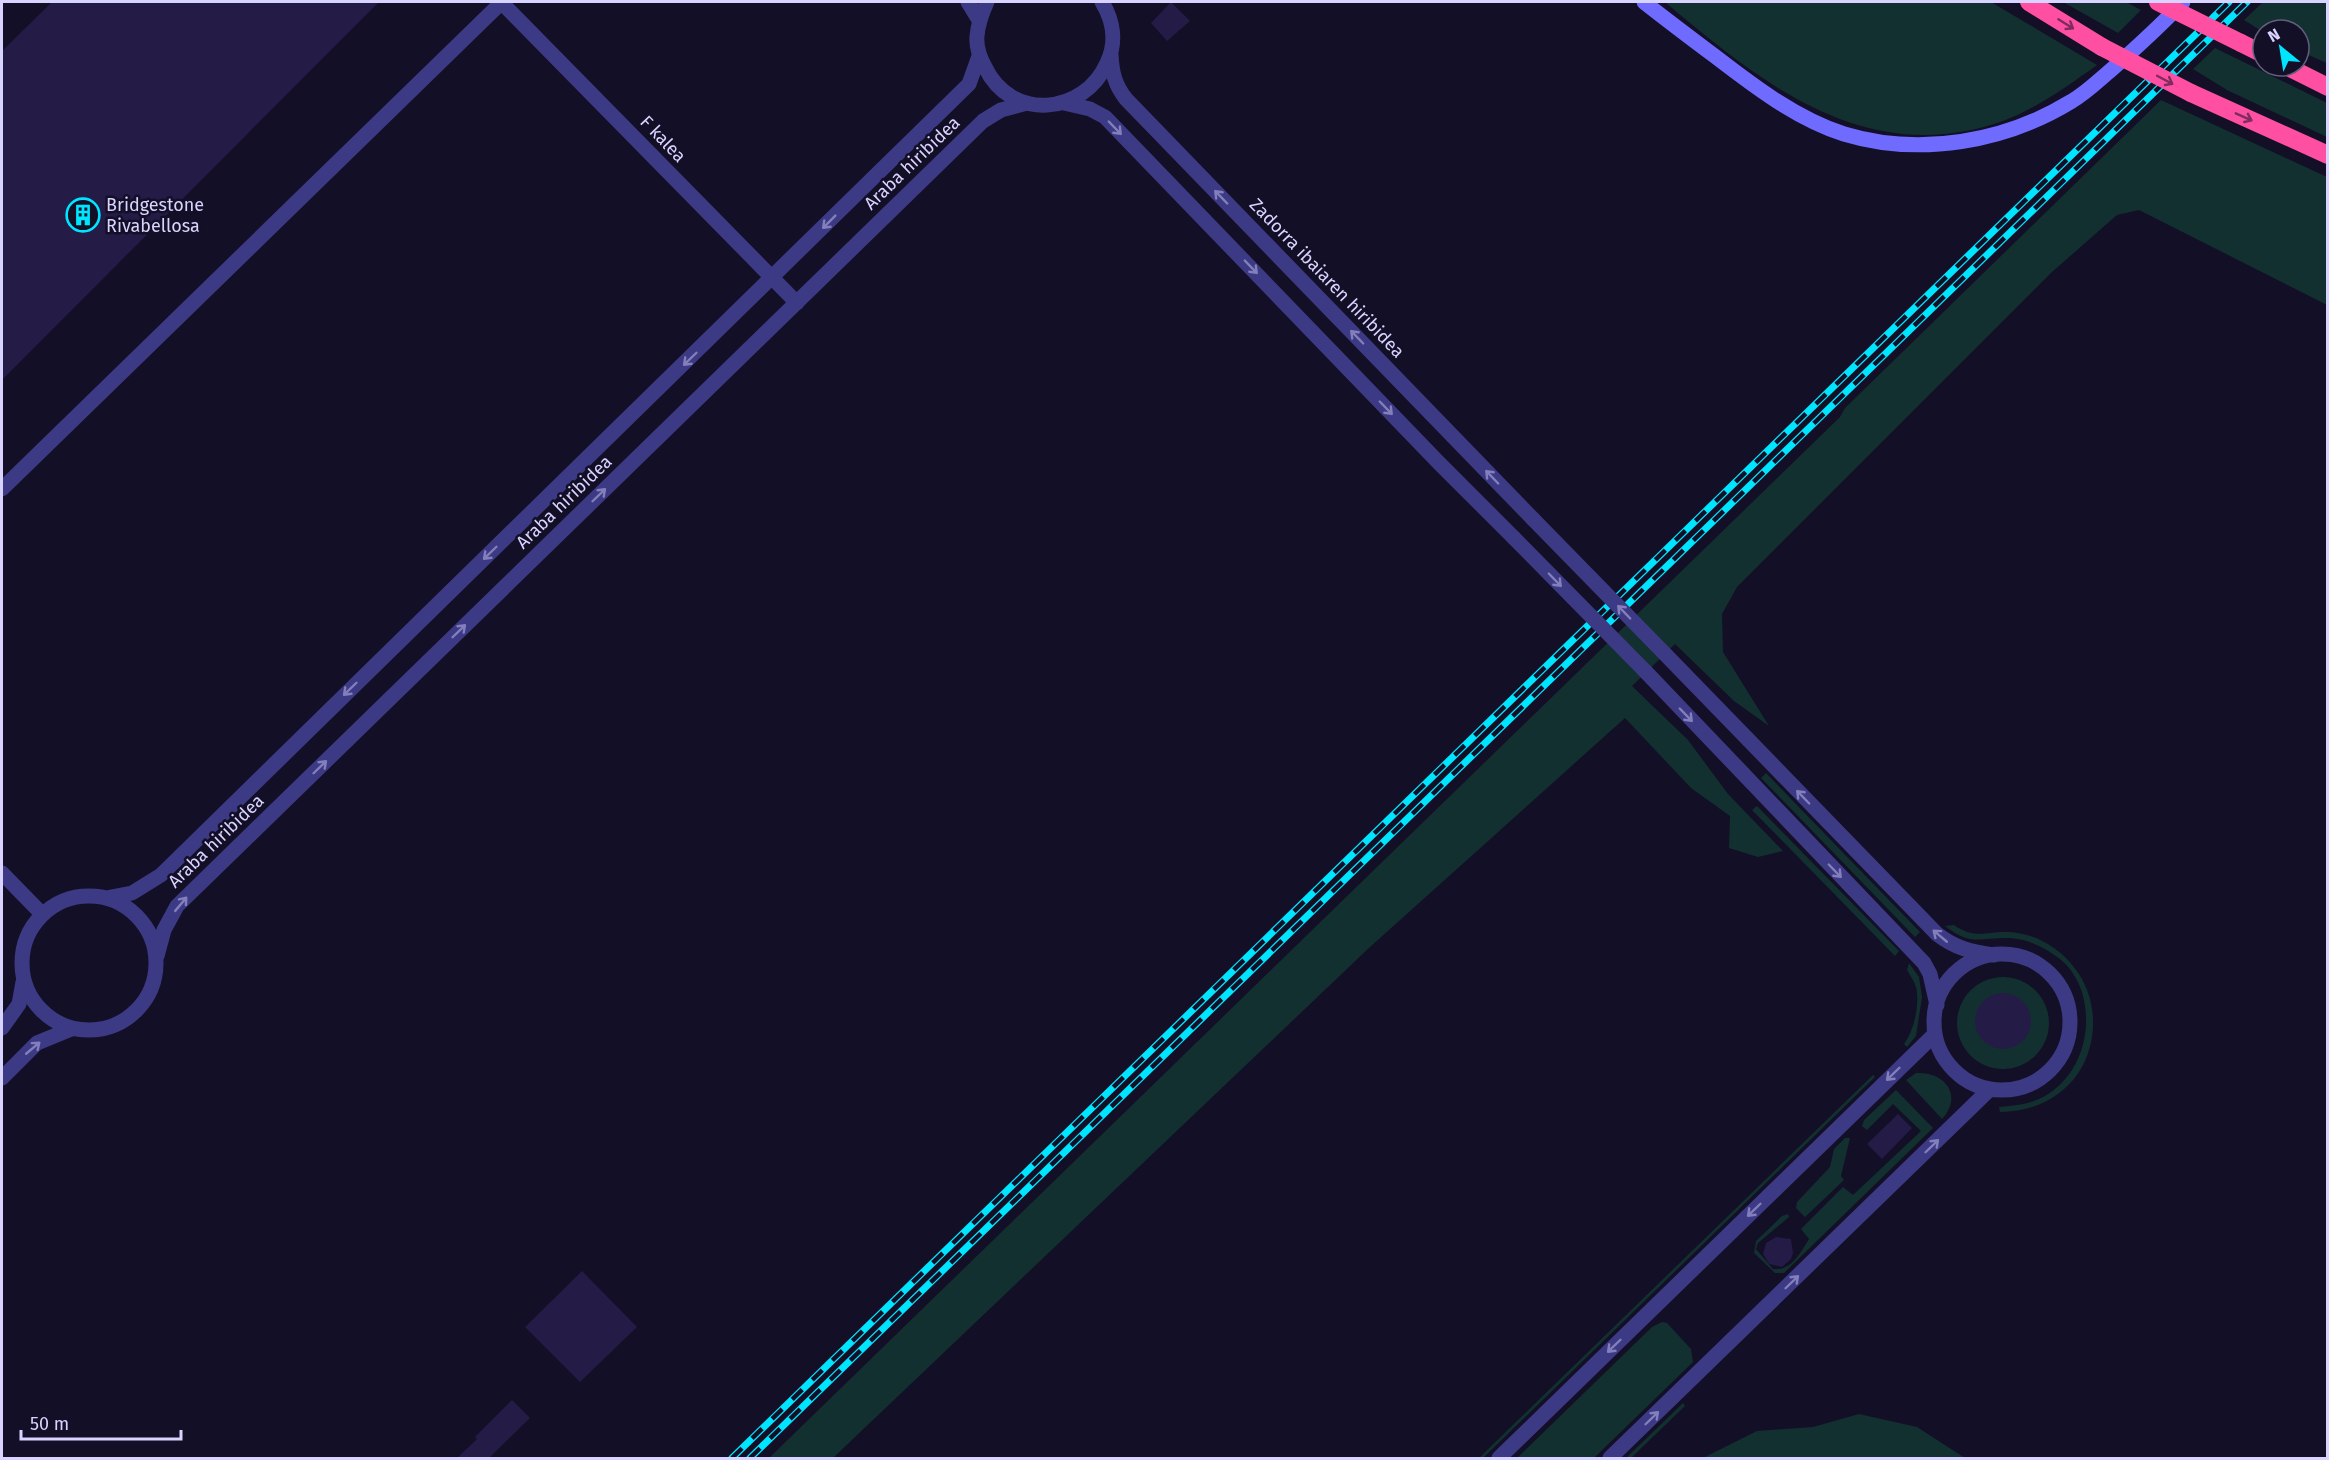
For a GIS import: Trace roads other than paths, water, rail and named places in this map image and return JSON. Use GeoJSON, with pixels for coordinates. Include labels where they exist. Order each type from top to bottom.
{"type":"FeatureCollection","features":[{"type":"Feature","properties":{"kind":"highway"},"geometry":{"type":"LineString","coordinates":[[2029,2],[2102,47],[2191,93],[2328,155]]}},
{"type":"Feature","properties":{"kind":"highway"},"geometry":{"type":"LineString","coordinates":[[2158,2],[2251,48]]}},
{"type":"Feature","properties":{"kind":"highway"},"geometry":{"type":"LineString","coordinates":[[2310,78],[2328,87]]}},
{"type":"Feature","properties":{"kind":"street"},"geometry":{"type":"LineString","coordinates":[[2,489],[502,2]]}},
{"type":"Feature","properties":{"kind":"street","name":"F kalea"},"geometry":{"type":"LineString","coordinates":[[502,2],[797,303]]}},
{"type":"Feature","properties":{"kind":"street"},"geometry":{"type":"LineString","coordinates":[[968,2],[979,20]]}},
{"type":"Feature","properties":{"kind":"street"},"geometry":{"type":"LineString","coordinates":[[987,2],[979,20],[977,38],[979,56],[989,77],[1006,93],[1027,104]]}},
{"type":"Feature","properties":{"kind":"street","name":"Zadorra ibaiaren hiribidea"},"geometry":{"type":"LineString","coordinates":[[1102,2],[1108,13],[1113,34],[1112,74],[1117,87],[1126,99],[1937,934],[1951,945],[1968,951],[1994,955]]}},
{"type":"Feature","properties":{"kind":"street"},"geometry":{"type":"LineString","coordinates":[[1644,2],[1766,95],[1806,117],[1843,133],[1904,145],[1950,144],[2004,133],[2039,119],[2073,101],[2155,32],[2183,2]]}},
{"type":"Feature","properties":{"kind":"street"},"geometry":{"type":"LineString","coordinates":[[1064,103],[1085,93],[1101,76],[1111,55]]}},
{"type":"Feature","properties":{"kind":"street","name":"Araba hiribidea"},"geometry":{"type":"LineString","coordinates":[[106,898],[132,892],[161,875],[969,84],[979,56]]}},
{"type":"Feature","properties":{"kind":"street"},"geometry":{"type":"LineString","coordinates":[[1064,103],[1090,109],[1105,117],[1439,463],[1646,672],[1924,963],[1930,974],[1937,1005]]}},
{"type":"Feature","properties":{"kind":"street","name":"Araba hiribidea"},"geometry":{"type":"LineString","coordinates":[[157,956],[164,930],[177,906],[983,121],[1001,110],[1027,104],[1045,106],[1064,103]]}},
{"type":"Feature","properties":{"kind":"street"},"geometry":{"type":"LineString","coordinates":[[2,873],[42,914]]}},
{"type":"Feature","properties":{"kind":"street"},"geometry":{"type":"LineString","coordinates":[[84,895],[106,898],[132,911],[148,929],[157,956],[155,981],[142,1006],[123,1023],[100,1030],[71,1029],[46,1017],[30,997],[23,982],[21,970],[23,946],[34,924],[55,904],[84,895]]}},
{"type":"Feature","properties":{"kind":"street"},"geometry":{"type":"LineString","coordinates":[[1994,955],[2018,956],[2040,965],[2058,982],[2068,1004],[2070,1028],[2064,1051],[2055,1066],[2042,1078],[2026,1086],[2008,1090],[1990,1089],[1960,1076],[1948,1064],[1935,1034],[1934,1019],[1937,1005],[1948,981],[1968,963],[1994,955]]}},
{"type":"Feature","properties":{"kind":"street"},"geometry":{"type":"LineString","coordinates":[[2,1028],[19,1004],[23,982]]}},
{"type":"Feature","properties":{"kind":"street"},"geometry":{"type":"LineString","coordinates":[[2,1078],[37,1043],[71,1029]]}},
{"type":"Feature","properties":{"kind":"street"},"geometry":{"type":"LineString","coordinates":[[1499,1458],[1935,1034]]}},
{"type":"Feature","properties":{"kind":"street"},"geometry":{"type":"LineString","coordinates":[[1610,1458],[1990,1089]]}},
{"type":"Feature","properties":{"kind":"railway"},"geometry":{"type":"LineString","coordinates":[[732,1458],[2229,2]]}},
{"type":"Feature","properties":{"kind":"railway"},"geometry":{"type":"LineString","coordinates":[[750,1458],[2247,2]]}},
{"type":"Feature","properties":{"kind":"place","name":"Bridgestone Rivabellosa"},"geometry":{"type":"Point","coordinates":[83,215]}}]}
